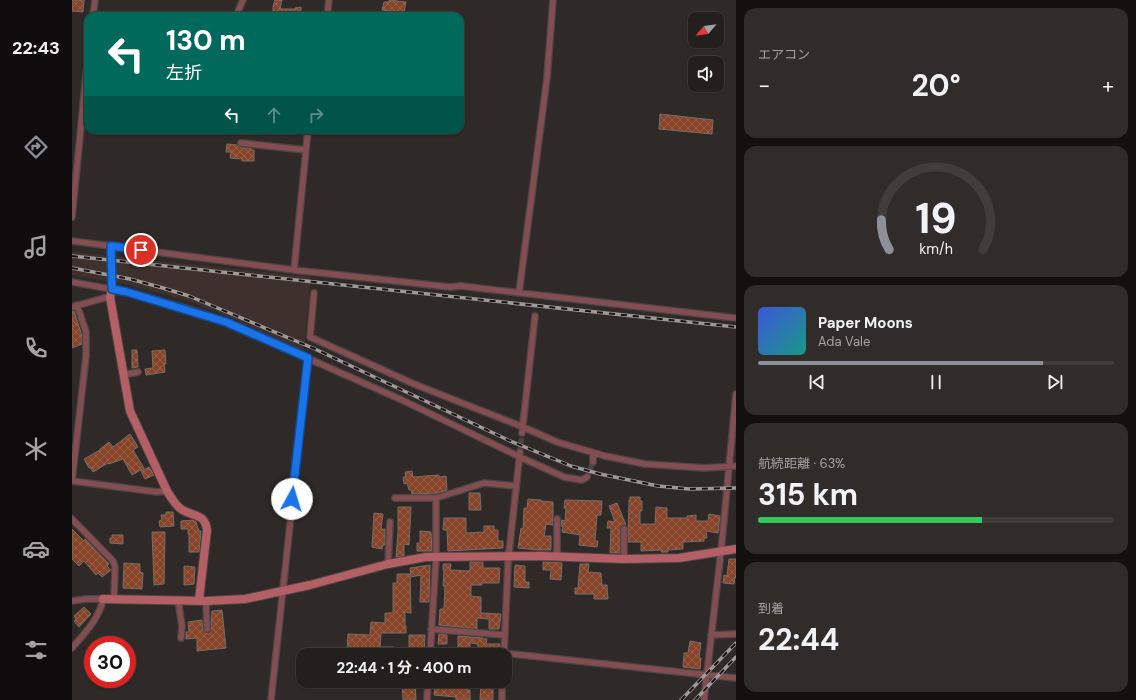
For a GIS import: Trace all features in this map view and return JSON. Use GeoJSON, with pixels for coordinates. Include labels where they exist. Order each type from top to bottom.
{"type":"FeatureCollection","features":[{"type":"Feature","properties":{"kind":"street"},"geometry":{"type":"LineString","coordinates":[[94,12],[95,0]]}},
{"type":"Feature","properties":{"kind":"street"},"geometry":{"type":"LineString","coordinates":[[238,12],[243,0]]}},
{"type":"Feature","properties":{"kind":"street"},"geometry":{"type":"LineString","coordinates":[[328,12],[329,0]]}},
{"type":"Feature","properties":{"kind":"street"},"geometry":{"type":"LineString","coordinates":[[519,294],[547,78],[553,0]]}},
{"type":"Feature","properties":{"kind":"street"},"geometry":{"type":"LineString","coordinates":[[72,218],[84,96]]}},
{"type":"Feature","properties":{"kind":"street"},"geometry":{"type":"LineString","coordinates":[[294,270],[308,134]]}},
{"type":"Feature","properties":{"kind":"street"},"geometry":{"type":"LineString","coordinates":[[241,143],[306,150]]}},
{"type":"Feature","properties":{"kind":"street"},"geometry":{"type":"LineString","coordinates":[[72,241],[294,270],[450,288],[461,286],[519,294],[736,318]]}},
{"type":"Feature","properties":{"kind":"street"},"geometry":{"type":"LineString","coordinates":[[111,246],[111,293],[130,411],[167,491],[174,502],[180,509],[201,518],[206,522],[207,530],[203,600],[207,629]]}},
{"type":"Feature","properties":{"kind":"street"},"geometry":{"type":"LineString","coordinates":[[72,282],[111,293],[141,296],[226,322],[402,400],[564,477],[582,480],[587,477]]}},
{"type":"Feature","properties":{"kind":"street"},"geometry":{"type":"LineString","coordinates":[[111,293],[104,298],[75,306],[86,332],[86,356],[72,481],[157,492],[167,491]]}},
{"type":"Feature","properties":{"kind":"street"},"geometry":{"type":"LineString","coordinates":[[314,293],[310,337],[414,384],[523,427],[556,442],[593,453],[645,464],[704,468],[736,466]]}},
{"type":"Feature","properties":{"kind":"street"},"geometry":{"type":"LineString","coordinates":[[522,433],[535,316]]}},
{"type":"Feature","properties":{"kind":"street"},"geometry":{"type":"LineString","coordinates":[[271,700],[308,358]]}},
{"type":"Feature","properties":{"kind":"street"},"geometry":{"type":"LineString","coordinates":[[123,375],[138,372]]}},
{"type":"Feature","properties":{"kind":"street"},"geometry":{"type":"LineString","coordinates":[[704,700],[721,551],[736,394]]}},
{"type":"Feature","properties":{"kind":"street"},"geometry":{"type":"LineString","coordinates":[[593,453],[593,462]]}},
{"type":"Feature","properties":{"kind":"street"},"geometry":{"type":"LineString","coordinates":[[504,648],[508,556],[520,455]]}},
{"type":"Feature","properties":{"kind":"street"},"geometry":{"type":"LineString","coordinates":[[395,498],[436,498],[484,483],[516,486]]}},
{"type":"Feature","properties":{"kind":"street"},"geometry":{"type":"LineString","coordinates":[[430,648],[436,558],[436,498]]}},
{"type":"Feature","properties":{"kind":"street"},"geometry":{"type":"LineString","coordinates":[[72,519],[113,560],[115,567],[114,599]]}},
{"type":"Feature","properties":{"kind":"street"},"geometry":{"type":"LineString","coordinates":[[557,520],[557,556]]}},
{"type":"Feature","properties":{"kind":"street"},"geometry":{"type":"LineString","coordinates":[[388,564],[390,522]]}},
{"type":"Feature","properties":{"kind":"street"},"geometry":{"type":"LineString","coordinates":[[624,529],[624,559]]}},
{"type":"Feature","properties":{"kind":"street"},"geometry":{"type":"LineString","coordinates":[[72,601],[103,599],[245,599],[388,564],[419,558],[557,556],[624,559],[679,558],[736,548]]}},
{"type":"Feature","properties":{"kind":"street"},"geometry":{"type":"LineString","coordinates":[[72,648],[102,608],[103,599]]}},
{"type":"Feature","properties":{"kind":"street"},"geometry":{"type":"LineString","coordinates":[[178,600],[182,626],[181,638]]}},
{"type":"Feature","properties":{"kind":"street"},"geometry":{"type":"LineString","coordinates":[[431,629],[504,636]]}},
{"type":"Feature","properties":{"kind":"street"},"geometry":{"type":"LineString","coordinates":[[711,635],[736,634]]}},
{"type":"Feature","properties":{"kind":"street"},"geometry":{"type":"LineString","coordinates":[[512,655],[736,678]]}},
{"type":"Feature","properties":{"kind":"street"},"geometry":{"type":"LineString","coordinates":[[427,700],[428,688]]}},
{"type":"Feature","properties":{"kind":"street"},"geometry":{"type":"LineString","coordinates":[[502,688],[502,700]]}},
{"type":"Feature","properties":{"kind":"shaded area"},"geometry":{"type":"Polygon","coordinates":[[[72,252],[311,277],[304,351],[186,300],[128,285],[72,275],[72,252]]]}},
{"type":"Feature","properties":{"kind":"building"},"geometry":{"type":"Polygon","coordinates":[[[72,0],[84,0],[83,12],[72,11],[72,0]]]}},
{"type":"Feature","properties":{"kind":"building"},"geometry":{"type":"Polygon","coordinates":[[[275,0],[282,0],[280,9],[296,9],[295,8],[301,7],[301,12],[273,12],[275,0]]]}},
{"type":"Feature","properties":{"kind":"building"},"geometry":{"type":"Polygon","coordinates":[[[389,0],[406,2],[404,12],[382,10],[384,2],[389,2],[389,0]]]}},
{"type":"Feature","properties":{"kind":"building"},"geometry":{"type":"Polygon","coordinates":[[[660,114],[713,120],[712,134],[659,129],[660,114]]]}},
{"type":"Feature","properties":{"kind":"building"},"geometry":{"type":"Polygon","coordinates":[[[227,144],[237,145],[242,148],[251,148],[251,150],[254,150],[254,161],[242,161],[242,159],[230,158],[231,152],[226,152],[227,144]]]}},
{"type":"Feature","properties":{"kind":"building"},"geometry":{"type":"Polygon","coordinates":[[[72,311],[74,311],[82,336],[82,344],[72,348],[72,311]]]}},
{"type":"Feature","properties":{"kind":"building"},"geometry":{"type":"Polygon","coordinates":[[[132,350],[137,350],[138,367],[132,368],[132,350]]]}},
{"type":"Feature","properties":{"kind":"building"},"geometry":{"type":"Polygon","coordinates":[[[165,350],[165,372],[146,375],[145,369],[153,368],[152,351],[165,350]]]}},
{"type":"Feature","properties":{"kind":"building"},"geometry":{"type":"Polygon","coordinates":[[[130,434],[138,447],[133,450],[144,468],[132,475],[123,459],[109,464],[108,463],[93,472],[91,468],[89,468],[84,459],[100,450],[109,442],[113,447],[130,434]]]}},
{"type":"Feature","properties":{"kind":"building"},"geometry":{"type":"Polygon","coordinates":[[[149,467],[154,475],[145,479],[141,471],[149,467]]]}},
{"type":"Feature","properties":{"kind":"building"},"geometry":{"type":"Polygon","coordinates":[[[412,471],[413,477],[439,475],[439,477],[446,476],[447,490],[438,493],[412,494],[407,483],[404,484],[403,477],[406,477],[405,472],[412,471]]]}},
{"type":"Feature","properties":{"kind":"building"},"geometry":{"type":"Polygon","coordinates":[[[469,493],[480,493],[481,510],[469,510],[469,493]]]}},
{"type":"Feature","properties":{"kind":"building"},"geometry":{"type":"Polygon","coordinates":[[[630,497],[640,497],[640,501],[642,501],[640,524],[655,524],[656,507],[667,508],[667,518],[687,518],[687,516],[696,515],[696,521],[708,521],[709,514],[720,516],[718,533],[706,531],[707,538],[704,538],[704,541],[683,542],[683,549],[668,550],[668,552],[661,552],[662,550],[641,551],[641,542],[628,542],[630,497]]]}},
{"type":"Feature","properties":{"kind":"building"},"geometry":{"type":"Polygon","coordinates":[[[528,499],[553,502],[553,525],[546,524],[544,536],[551,536],[551,550],[518,548],[521,528],[523,529],[524,508],[527,508],[528,499]]]}},
{"type":"Feature","properties":{"kind":"building"},"geometry":{"type":"Polygon","coordinates":[[[565,500],[602,501],[601,515],[597,515],[595,541],[598,541],[597,547],[579,545],[580,535],[562,532],[563,526],[561,526],[561,520],[565,521],[565,500]]]}},
{"type":"Feature","properties":{"kind":"building"},"geometry":{"type":"Polygon","coordinates":[[[617,503],[626,525],[622,526],[620,529],[620,553],[610,553],[611,528],[607,528],[608,521],[615,522],[609,506],[617,503]]]}},
{"type":"Feature","properties":{"kind":"building"},"geometry":{"type":"Polygon","coordinates":[[[398,507],[411,507],[409,545],[404,544],[404,556],[396,557],[398,532],[398,507]]]}},
{"type":"Feature","properties":{"kind":"building"},"geometry":{"type":"Polygon","coordinates":[[[166,512],[173,512],[174,526],[160,527],[159,521],[162,520],[161,515],[166,515],[166,512]]]}},
{"type":"Feature","properties":{"kind":"building"},"geometry":{"type":"Polygon","coordinates":[[[374,513],[383,514],[381,529],[385,529],[385,545],[383,545],[382,549],[372,547],[374,513]]]}},
{"type":"Feature","properties":{"kind":"building"},"geometry":{"type":"Polygon","coordinates":[[[444,518],[466,518],[466,533],[484,532],[484,526],[494,526],[494,530],[498,530],[498,541],[503,541],[503,548],[448,551],[447,530],[443,530],[444,518]]]}},
{"type":"Feature","properties":{"kind":"building"},"geometry":{"type":"Polygon","coordinates":[[[193,520],[196,522],[199,531],[201,531],[199,552],[189,552],[188,529],[181,529],[181,521],[193,520]]]}},
{"type":"Feature","properties":{"kind":"building"},"geometry":{"type":"Polygon","coordinates":[[[72,529],[84,541],[85,539],[109,564],[107,566],[111,570],[102,577],[98,573],[96,575],[84,561],[79,566],[72,559],[72,529]]]}},
{"type":"Feature","properties":{"kind":"building"},"geometry":{"type":"Polygon","coordinates":[[[420,531],[431,532],[432,551],[417,551],[417,543],[420,543],[420,531]]]}},
{"type":"Feature","properties":{"kind":"building"},"geometry":{"type":"Polygon","coordinates":[[[152,532],[165,532],[164,584],[154,585],[152,532]]]}},
{"type":"Feature","properties":{"kind":"building"},"geometry":{"type":"Polygon","coordinates":[[[112,535],[123,535],[123,544],[110,543],[110,538],[112,538],[112,535]]]}},
{"type":"Feature","properties":{"kind":"building"},"geometry":{"type":"Polygon","coordinates":[[[729,559],[736,559],[736,578],[735,577],[734,584],[723,583],[724,575],[727,576],[729,559]]]}},
{"type":"Feature","properties":{"kind":"building"},"geometry":{"type":"Polygon","coordinates":[[[470,562],[483,562],[483,568],[500,568],[499,583],[482,583],[482,585],[471,585],[471,596],[481,597],[481,613],[501,614],[499,629],[489,629],[489,619],[477,618],[477,629],[439,625],[440,609],[444,609],[445,586],[443,586],[443,564],[451,564],[450,570],[470,571],[470,562]]]}},
{"type":"Feature","properties":{"kind":"building"},"geometry":{"type":"Polygon","coordinates":[[[543,562],[562,563],[561,580],[550,579],[551,570],[543,570],[543,562]]]}},
{"type":"Feature","properties":{"kind":"building"},"geometry":{"type":"Polygon","coordinates":[[[124,563],[140,564],[140,572],[143,573],[142,589],[123,588],[124,563]]]}},
{"type":"Feature","properties":{"kind":"building"},"geometry":{"type":"Polygon","coordinates":[[[580,564],[589,564],[588,572],[601,573],[602,585],[607,585],[608,599],[594,599],[594,594],[575,594],[575,588],[578,588],[580,564]]]}},
{"type":"Feature","properties":{"kind":"building"},"geometry":{"type":"Polygon","coordinates":[[[430,565],[429,602],[420,602],[421,575],[411,577],[410,568],[430,565]]]}},
{"type":"Feature","properties":{"kind":"building"},"geometry":{"type":"Polygon","coordinates":[[[515,565],[525,566],[525,582],[529,582],[529,588],[514,587],[515,565]]]}},
{"type":"Feature","properties":{"kind":"building"},"geometry":{"type":"Polygon","coordinates":[[[184,566],[195,567],[194,584],[184,585],[184,566]]]}},
{"type":"Feature","properties":{"kind":"building"},"geometry":{"type":"Polygon","coordinates":[[[397,574],[410,574],[411,613],[405,612],[406,633],[381,633],[380,647],[394,648],[347,648],[348,634],[370,635],[371,622],[385,623],[385,613],[393,613],[393,583],[397,583],[397,574]]]}},
{"type":"Feature","properties":{"kind":"building"},"geometry":{"type":"Polygon","coordinates":[[[84,607],[91,614],[79,627],[74,621],[76,619],[74,616],[84,607]]]}},
{"type":"Feature","properties":{"kind":"building"},"geometry":{"type":"Polygon","coordinates":[[[222,610],[226,648],[197,651],[197,638],[186,639],[186,632],[189,632],[188,622],[202,620],[203,631],[205,633],[209,633],[211,629],[212,611],[222,610]]]}},
{"type":"Feature","properties":{"kind":"building"},"geometry":{"type":"Polygon","coordinates":[[[439,634],[447,635],[447,644],[438,644],[439,634]]]}},
{"type":"Feature","properties":{"kind":"building"},"geometry":{"type":"Polygon","coordinates":[[[409,635],[425,635],[424,648],[409,648],[409,635]]]}},
{"type":"Feature","properties":{"kind":"building"},"geometry":{"type":"Polygon","coordinates":[[[458,636],[483,638],[487,639],[486,644],[500,644],[500,648],[478,648],[478,644],[470,643],[470,648],[458,648],[458,636]]]}},
{"type":"Feature","properties":{"kind":"building"},"geometry":{"type":"Polygon","coordinates":[[[690,641],[701,643],[699,658],[701,658],[700,669],[683,667],[684,653],[688,653],[690,641]]]}},
{"type":"Feature","properties":{"kind":"building"},"geometry":{"type":"Polygon","coordinates":[[[402,688],[415,688],[416,700],[403,700],[402,688]]]}},
{"type":"Feature","properties":{"kind":"building"},"geometry":{"type":"Polygon","coordinates":[[[435,688],[467,688],[467,690],[470,690],[470,700],[456,700],[456,697],[434,695],[435,688]]]}},
{"type":"Feature","properties":{"kind":"building"},"geometry":{"type":"Polygon","coordinates":[[[481,688],[493,688],[493,700],[480,700],[481,688]]]}},
{"type":"Feature","properties":{"kind":"tunnel"},"geometry":{"type":"LineString","coordinates":[[520,452],[522,433]]}},
{"type":"Feature","properties":{"kind":"tunnel"},"geometry":{"type":"LineString","coordinates":[[587,477],[593,462]]}},
{"type":"Feature","properties":{"kind":"railway"},"geometry":{"type":"LineString","coordinates":[[72,256],[736,327]]}},
{"type":"Feature","properties":{"kind":"railway"},"geometry":{"type":"LineString","coordinates":[[72,268],[130,279],[189,296],[315,349],[508,440],[571,466],[600,474],[658,486],[689,489],[736,488]]}},
{"type":"Feature","properties":{"kind":"railway"},"geometry":{"type":"LineString","coordinates":[[681,700],[736,643]]}},
{"type":"Feature","properties":{"kind":"railway"},"geometry":{"type":"LineString","coordinates":[[695,700],[736,657]]}},
{"type":"Feature","properties":{"kind":"route"},"geometry":{"type":"LineString","coordinates":[[141,250],[111,246],[112,289],[189,309],[226,322],[308,358],[292,499]]}}]}
